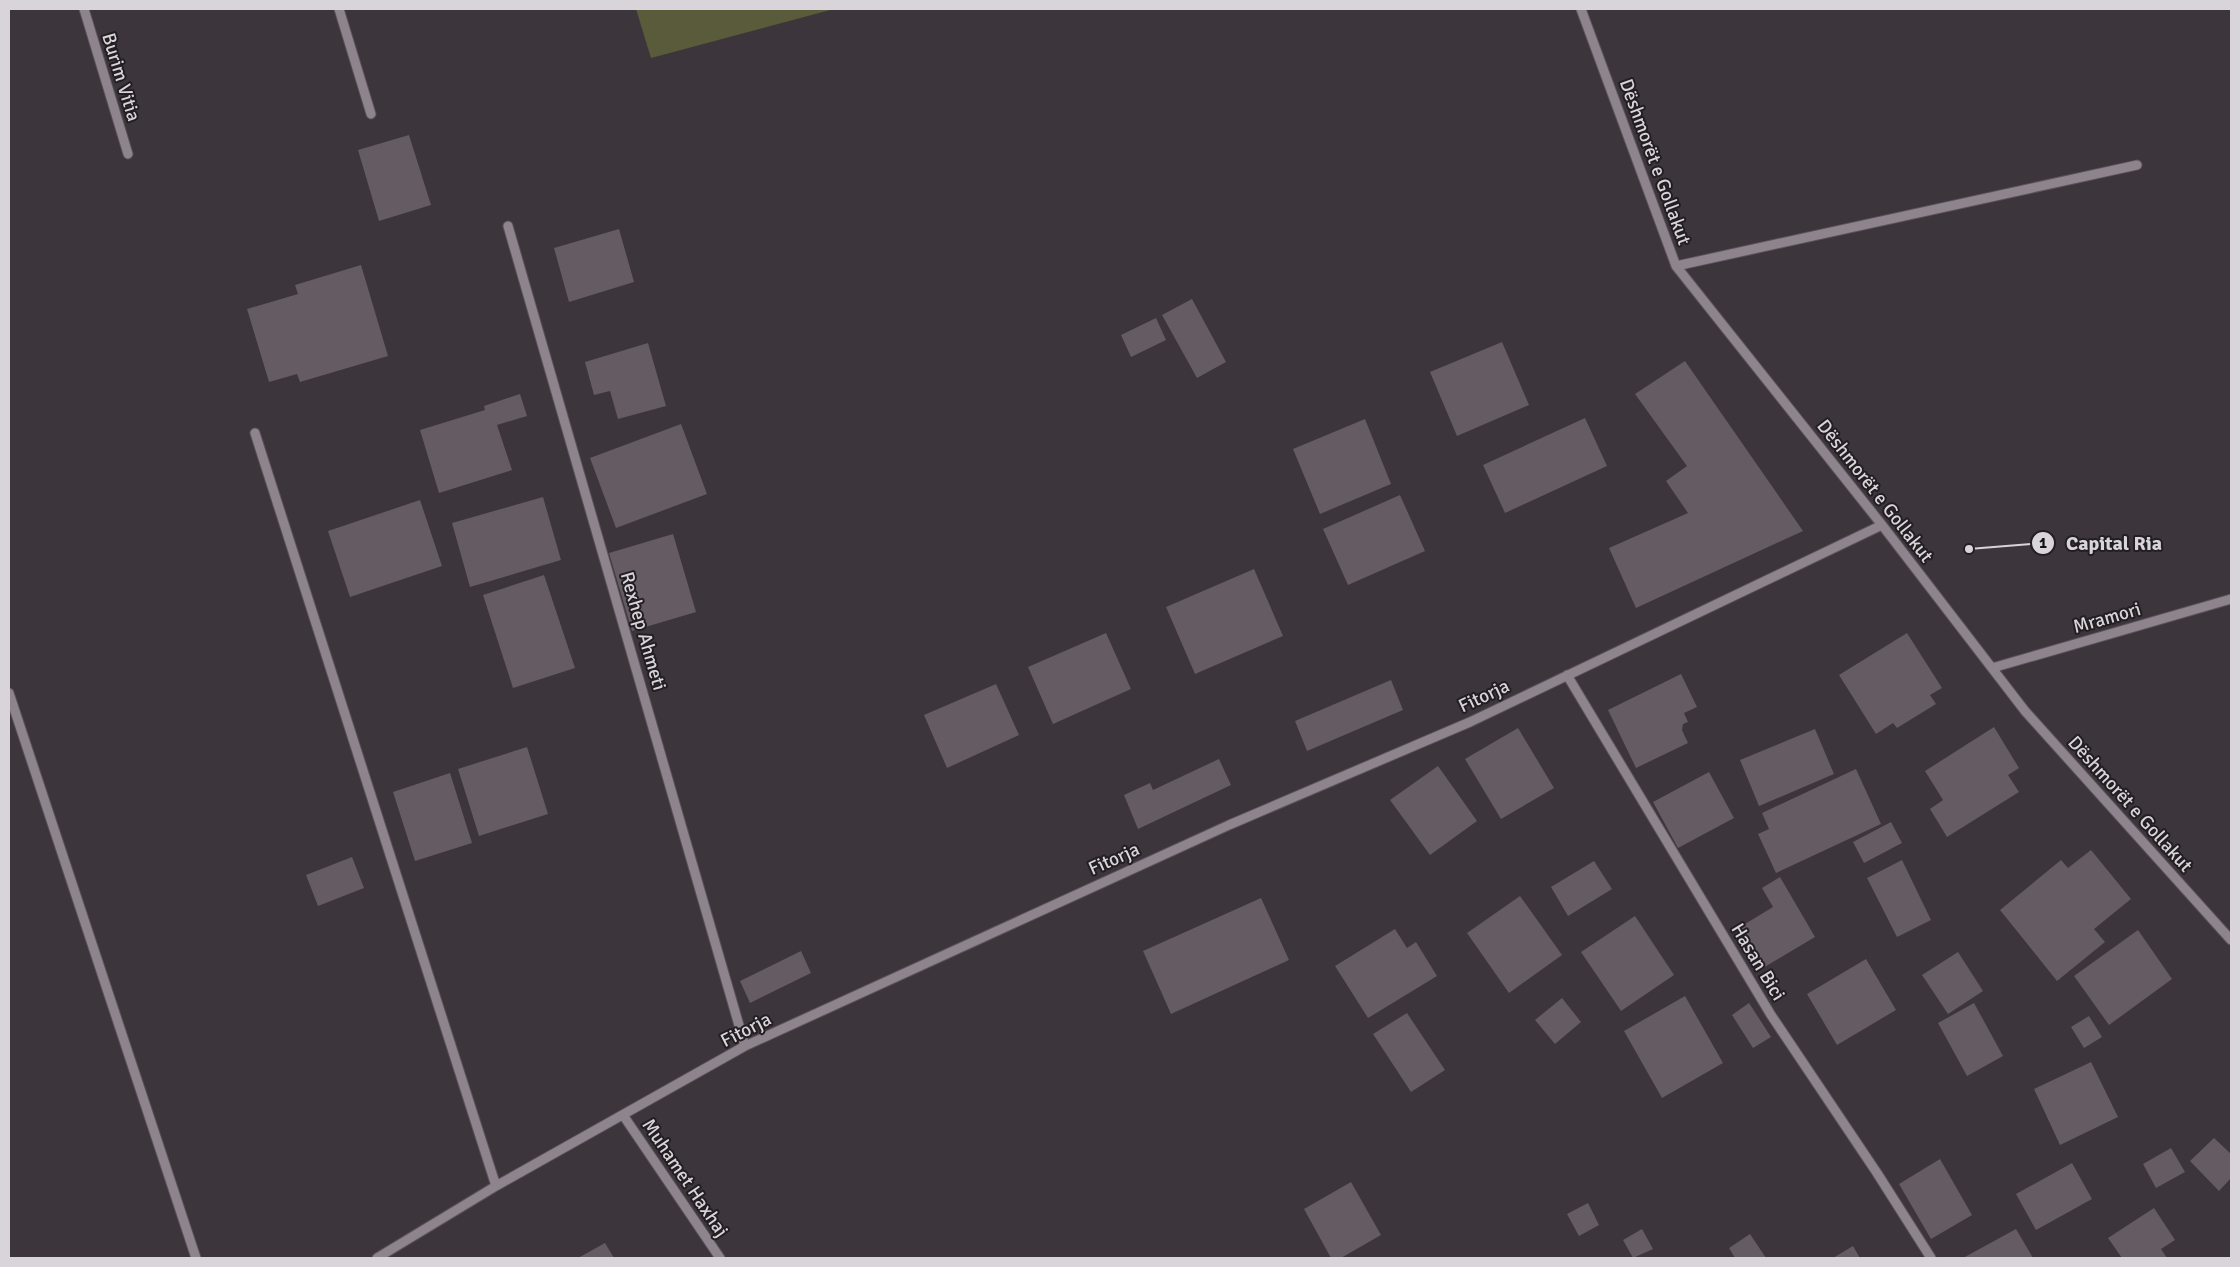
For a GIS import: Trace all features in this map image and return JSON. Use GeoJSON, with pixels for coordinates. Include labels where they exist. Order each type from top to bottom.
{"type":"FeatureCollection","features":[{"type":"Feature","properties":{"kind":"street","name":"Burim Vitia"},"geometry":{"type":"LineString","coordinates":[[84,9],[128,154]]}},
{"type":"Feature","properties":{"kind":"street"},"geometry":{"type":"LineString","coordinates":[[339,9],[370,114]]}},
{"type":"Feature","properties":{"kind":"street","name":"Dëshmorët e Gollakut"},"geometry":{"type":"LineString","coordinates":[[1581,9],[1676,266],[1882,525],[2025,711],[2231,940]]}},
{"type":"Feature","properties":{"kind":"street"},"geometry":{"type":"LineString","coordinates":[[1676,266],[2137,165]]}},
{"type":"Feature","properties":{"kind":"street","name":"Rexhep Ahmeti"},"geometry":{"type":"LineString","coordinates":[[508,226],[745,1046]]}},
{"type":"Feature","properties":{"kind":"street"},"geometry":{"type":"LineString","coordinates":[[255,433],[496,1186]]}},
{"type":"Feature","properties":{"kind":"street","name":"Fitorja"},"geometry":{"type":"LineString","coordinates":[[377,1258],[496,1186],[745,1046],[1229,825],[1470,722],[1882,525]]}},
{"type":"Feature","properties":{"kind":"street","name":"Mramori"},"geometry":{"type":"LineString","coordinates":[[1992,668],[2231,599]]}},
{"type":"Feature","properties":{"kind":"street","name":"Hasan Bici"},"geometry":{"type":"LineString","coordinates":[[1567,675],[1770,1015],[1877,1173],[1931,1258]]}},
{"type":"Feature","properties":{"kind":"street"},"geometry":{"type":"LineString","coordinates":[[9,693],[196,1258]]}},
{"type":"Feature","properties":{"kind":"street","name":"Muhamet Haxhaj"},"geometry":{"type":"LineString","coordinates":[[623,1115],[720,1258]]}},
{"type":"Feature","properties":{"kind":"green space"},"geometry":{"type":"Polygon","coordinates":[[[636,9],[834,9],[651,58],[636,9]]]}},
{"type":"Feature","properties":{"kind":"building"},"geometry":{"type":"Polygon","coordinates":[[[409,135],[431,205],[379,221],[358,150],[409,135]]]}},
{"type":"Feature","properties":{"kind":"building"},"geometry":{"type":"Polygon","coordinates":[[[619,229],[634,282],[569,302],[554,248],[619,229]]]}},
{"type":"Feature","properties":{"kind":"building"},"geometry":{"type":"Polygon","coordinates":[[[361,265],[388,356],[300,382],[297,374],[269,382],[247,309],[298,294],[295,285],[361,265]]]}},
{"type":"Feature","properties":{"kind":"building"},"geometry":{"type":"Polygon","coordinates":[[[1192,299],[1226,362],[1197,378],[1162,315],[1192,299]]]}},
{"type":"Feature","properties":{"kind":"building"},"geometry":{"type":"Polygon","coordinates":[[[1156,318],[1166,340],[1131,357],[1121,335],[1156,318]]]}},
{"type":"Feature","properties":{"kind":"building"},"geometry":{"type":"Polygon","coordinates":[[[1502,342],[1529,405],[1457,436],[1430,372],[1502,342]]]}},
{"type":"Feature","properties":{"kind":"building"},"geometry":{"type":"Polygon","coordinates":[[[648,343],[666,406],[618,419],[610,391],[594,395],[585,362],[648,343]]]}},
{"type":"Feature","properties":{"kind":"building"},"geometry":{"type":"Polygon","coordinates":[[[1685,361],[1803,531],[1636,608],[1609,548],[1688,513],[1666,481],[1687,466],[1635,394],[1685,361]]]}},
{"type":"Feature","properties":{"kind":"building"},"geometry":{"type":"Polygon","coordinates":[[[520,394],[527,416],[497,425],[512,470],[439,493],[420,430],[485,410],[484,406],[520,394]]]}},
{"type":"Feature","properties":{"kind":"building"},"geometry":{"type":"Polygon","coordinates":[[[1585,418],[1607,466],[1505,513],[1483,465],[1585,418]]]}},
{"type":"Feature","properties":{"kind":"building"},"geometry":{"type":"Polygon","coordinates":[[[1365,419],[1391,484],[1320,514],[1293,449],[1365,419]]]}},
{"type":"Feature","properties":{"kind":"building"},"geometry":{"type":"Polygon","coordinates":[[[681,424],[707,494],[616,528],[590,458],[681,424]]]}},
{"type":"Feature","properties":{"kind":"building"},"geometry":{"type":"Polygon","coordinates":[[[1400,495],[1425,551],[1348,585],[1323,529],[1400,495]]]}},
{"type":"Feature","properties":{"kind":"building"},"geometry":{"type":"Polygon","coordinates":[[[543,497],[561,560],[470,587],[452,523],[543,497]]]}},
{"type":"Feature","properties":{"kind":"building"},"geometry":{"type":"Polygon","coordinates":[[[420,500],[442,566],[350,597],[328,531],[420,500]]]}},
{"type":"Feature","properties":{"kind":"building"},"geometry":{"type":"Polygon","coordinates":[[[673,534],[696,612],[632,631],[609,553],[673,534]]]}},
{"type":"Feature","properties":{"kind":"building"},"geometry":{"type":"Polygon","coordinates":[[[1254,569],[1283,636],[1195,674],[1166,607],[1254,569]]]}},
{"type":"Feature","properties":{"kind":"building"},"geometry":{"type":"Polygon","coordinates":[[[544,575],[575,668],[513,688],[483,595],[544,575]]]}},
{"type":"Feature","properties":{"kind":"building"},"geometry":{"type":"Polygon","coordinates":[[[1106,633],[1131,689],[1053,724],[1028,667],[1106,633]]]}},
{"type":"Feature","properties":{"kind":"building"},"geometry":{"type":"Polygon","coordinates":[[[1907,633],[1942,688],[1930,695],[1936,704],[1897,728],[1893,723],[1876,734],[1839,675],[1907,633]]]}},
{"type":"Feature","properties":{"kind":"building"},"geometry":{"type":"Polygon","coordinates":[[[1681,674],[1697,707],[1684,713],[1688,722],[1683,724],[1682,730],[1688,743],[1636,768],[1608,710],[1681,674]]]}},
{"type":"Feature","properties":{"kind":"building"},"geometry":{"type":"Polygon","coordinates":[[[1391,680],[1403,710],[1307,751],[1295,721],[1391,680]]]}},
{"type":"Feature","properties":{"kind":"building"},"geometry":{"type":"Polygon","coordinates":[[[996,684],[1019,735],[947,768],[924,715],[996,684]]]}},
{"type":"Feature","properties":{"kind":"building"},"geometry":{"type":"Polygon","coordinates":[[[1994,727],[2019,768],[2008,775],[2019,792],[1947,837],[1930,809],[1943,800],[1925,771],[1994,727]]]}},
{"type":"Feature","properties":{"kind":"building"},"geometry":{"type":"Polygon","coordinates":[[[1518,728],[1554,788],[1501,819],[1465,759],[1518,728]]]}},
{"type":"Feature","properties":{"kind":"building"},"geometry":{"type":"Polygon","coordinates":[[[1815,729],[1834,774],[1759,806],[1740,760],[1815,729]]]}},
{"type":"Feature","properties":{"kind":"building"},"geometry":{"type":"Polygon","coordinates":[[[527,747],[548,814],[479,836],[458,769],[527,747]]]}},
{"type":"Feature","properties":{"kind":"building"},"geometry":{"type":"Polygon","coordinates":[[[1219,759],[1231,785],[1138,829],[1124,795],[1150,783],[1153,790],[1219,759]]]}},
{"type":"Feature","properties":{"kind":"building"},"geometry":{"type":"Polygon","coordinates":[[[1438,766],[1477,821],[1430,855],[1390,800],[1438,766]]]}},
{"type":"Feature","properties":{"kind":"building"},"geometry":{"type":"Polygon","coordinates":[[[1856,769],[1881,824],[1776,873],[1758,834],[1769,829],[1762,813],[1856,769]]]}},
{"type":"Feature","properties":{"kind":"building"},"geometry":{"type":"Polygon","coordinates":[[[1709,772],[1734,818],[1678,848],[1653,802],[1709,772]]]}},
{"type":"Feature","properties":{"kind":"building"},"geometry":{"type":"Polygon","coordinates":[[[450,773],[472,843],[415,861],[393,792],[450,773]]]}},
{"type":"Feature","properties":{"kind":"building"},"geometry":{"type":"Polygon","coordinates":[[[1891,822],[1902,843],[1864,863],[1853,842],[1891,822]]]}},
{"type":"Feature","properties":{"kind":"building"},"geometry":{"type":"Polygon","coordinates":[[[2091,850],[2131,899],[2094,929],[2105,942],[2057,981],[2000,910],[2061,860],[2068,868],[2091,850]]]}},
{"type":"Feature","properties":{"kind":"building"},"geometry":{"type":"Polygon","coordinates":[[[352,857],[364,888],[318,906],[306,875],[352,857]]]}},
{"type":"Feature","properties":{"kind":"building"},"geometry":{"type":"Polygon","coordinates":[[[1902,860],[1931,920],[1897,937],[1867,878],[1902,860]]]}},
{"type":"Feature","properties":{"kind":"building"},"geometry":{"type":"Polygon","coordinates":[[[1594,861],[1612,889],[1568,916],[1551,887],[1594,861]]]}},
{"type":"Feature","properties":{"kind":"building"},"geometry":{"type":"Polygon","coordinates":[[[1780,877],[1815,937],[1763,968],[1740,927],[1773,907],[1762,888],[1780,877]]]}},
{"type":"Feature","properties":{"kind":"building"},"geometry":{"type":"Polygon","coordinates":[[[1520,896],[1562,955],[1509,993],[1467,933],[1520,896]]]}},
{"type":"Feature","properties":{"kind":"building"},"geometry":{"type":"Polygon","coordinates":[[[1261,898],[1289,960],[1171,1014],[1143,951],[1261,898]]]}},
{"type":"Feature","properties":{"kind":"building"},"geometry":{"type":"Polygon","coordinates":[[[1635,916],[1674,975],[1621,1011],[1581,952],[1635,916]]]}},
{"type":"Feature","properties":{"kind":"building"},"geometry":{"type":"Polygon","coordinates":[[[1395,929],[1407,948],[1416,942],[1437,976],[1368,1018],[1335,966],[1395,929]]]}},
{"type":"Feature","properties":{"kind":"building"},"geometry":{"type":"Polygon","coordinates":[[[2138,930],[2172,979],[2109,1025],[2074,976],[2138,930]]]}},
{"type":"Feature","properties":{"kind":"building"},"geometry":{"type":"Polygon","coordinates":[[[801,951],[811,973],[750,1003],[740,981],[801,951]]]}},
{"type":"Feature","properties":{"kind":"building"},"geometry":{"type":"Polygon","coordinates":[[[1958,952],[1983,991],[1948,1014],[1922,975],[1958,952]]]}},
{"type":"Feature","properties":{"kind":"building"},"geometry":{"type":"Polygon","coordinates":[[[1866,959],[1896,1010],[1837,1045],[1807,994],[1866,959]]]}},
{"type":"Feature","properties":{"kind":"building"},"geometry":{"type":"Polygon","coordinates":[[[1685,996],[1723,1063],[1662,1098],[1624,1031],[1685,996]]]}},
{"type":"Feature","properties":{"kind":"building"},"geometry":{"type":"Polygon","coordinates":[[[1562,998],[1581,1022],[1555,1044],[1535,1020],[1562,998]]]}},
{"type":"Feature","properties":{"kind":"building"},"geometry":{"type":"Polygon","coordinates":[[[1749,1003],[1771,1037],[1753,1048],[1732,1015],[1749,1003]]]}},
{"type":"Feature","properties":{"kind":"building"},"geometry":{"type":"Polygon","coordinates":[[[1974,1003],[2003,1056],[1967,1076],[1938,1023],[1974,1003]]]}},
{"type":"Feature","properties":{"kind":"building"},"geometry":{"type":"Polygon","coordinates":[[[1407,1013],[1445,1070],[1411,1092],[1373,1034],[1407,1013]]]}},
{"type":"Feature","properties":{"kind":"building"},"geometry":{"type":"Polygon","coordinates":[[[2089,1016],[2102,1037],[2084,1048],[2071,1027],[2089,1016]]]}},
{"type":"Feature","properties":{"kind":"building"},"geometry":{"type":"Polygon","coordinates":[[[2091,1062],[2118,1117],[2060,1145],[2034,1089],[2091,1062]]]}},
{"type":"Feature","properties":{"kind":"building"},"geometry":{"type":"Polygon","coordinates":[[[2214,1138],[2231,1154],[2231,1178],[2219,1191],[2190,1161],[2214,1138]]]}},
{"type":"Feature","properties":{"kind":"building"},"geometry":{"type":"Polygon","coordinates":[[[2171,1148],[2185,1172],[2156,1188],[2143,1164],[2171,1148]]]}},
{"type":"Feature","properties":{"kind":"building"},"geometry":{"type":"Polygon","coordinates":[[[1940,1159],[1972,1215],[1931,1239],[1899,1184],[1940,1159]]]}},
{"type":"Feature","properties":{"kind":"building"},"geometry":{"type":"Polygon","coordinates":[[[2072,1163],[2092,1199],[2036,1230],[2016,1194],[2072,1163]]]}},
{"type":"Feature","properties":{"kind":"building"},"geometry":{"type":"Polygon","coordinates":[[[1351,1182],[1381,1235],[1341,1258],[1331,1258],[1304,1209],[1351,1182]]]}},
{"type":"Feature","properties":{"kind":"building"},"geometry":{"type":"Polygon","coordinates":[[[1588,1203],[1599,1225],[1579,1236],[1567,1214],[1588,1203]]]}},
{"type":"Feature","properties":{"kind":"building"},"geometry":{"type":"Polygon","coordinates":[[[2154,1208],[2175,1240],[2161,1249],[2167,1258],[2122,1258],[2108,1238],[2154,1208]]]}},
{"type":"Feature","properties":{"kind":"building"},"geometry":{"type":"Polygon","coordinates":[[[1642,1229],[1653,1249],[1633,1258],[1623,1240],[1642,1229]]]}},
{"type":"Feature","properties":{"kind":"building"},"geometry":{"type":"Polygon","coordinates":[[[2016,1229],[2033,1258],[1963,1258],[2016,1229]]]}},
{"type":"Feature","properties":{"kind":"building"},"geometry":{"type":"Polygon","coordinates":[[[1750,1234],[1766,1258],[1735,1258],[1729,1248],[1750,1234]]]}},
{"type":"Feature","properties":{"kind":"building"},"geometry":{"type":"Polygon","coordinates":[[[605,1243],[614,1258],[578,1258],[605,1243]]]}},
{"type":"Feature","properties":{"kind":"building"},"geometry":{"type":"Polygon","coordinates":[[[1853,1246],[1860,1258],[1833,1258],[1853,1246]]]}},
{"type":"Feature","properties":{"kind":"place","name":"Capital Ria"},"geometry":{"type":"Point","coordinates":[1969,549]}}]}
